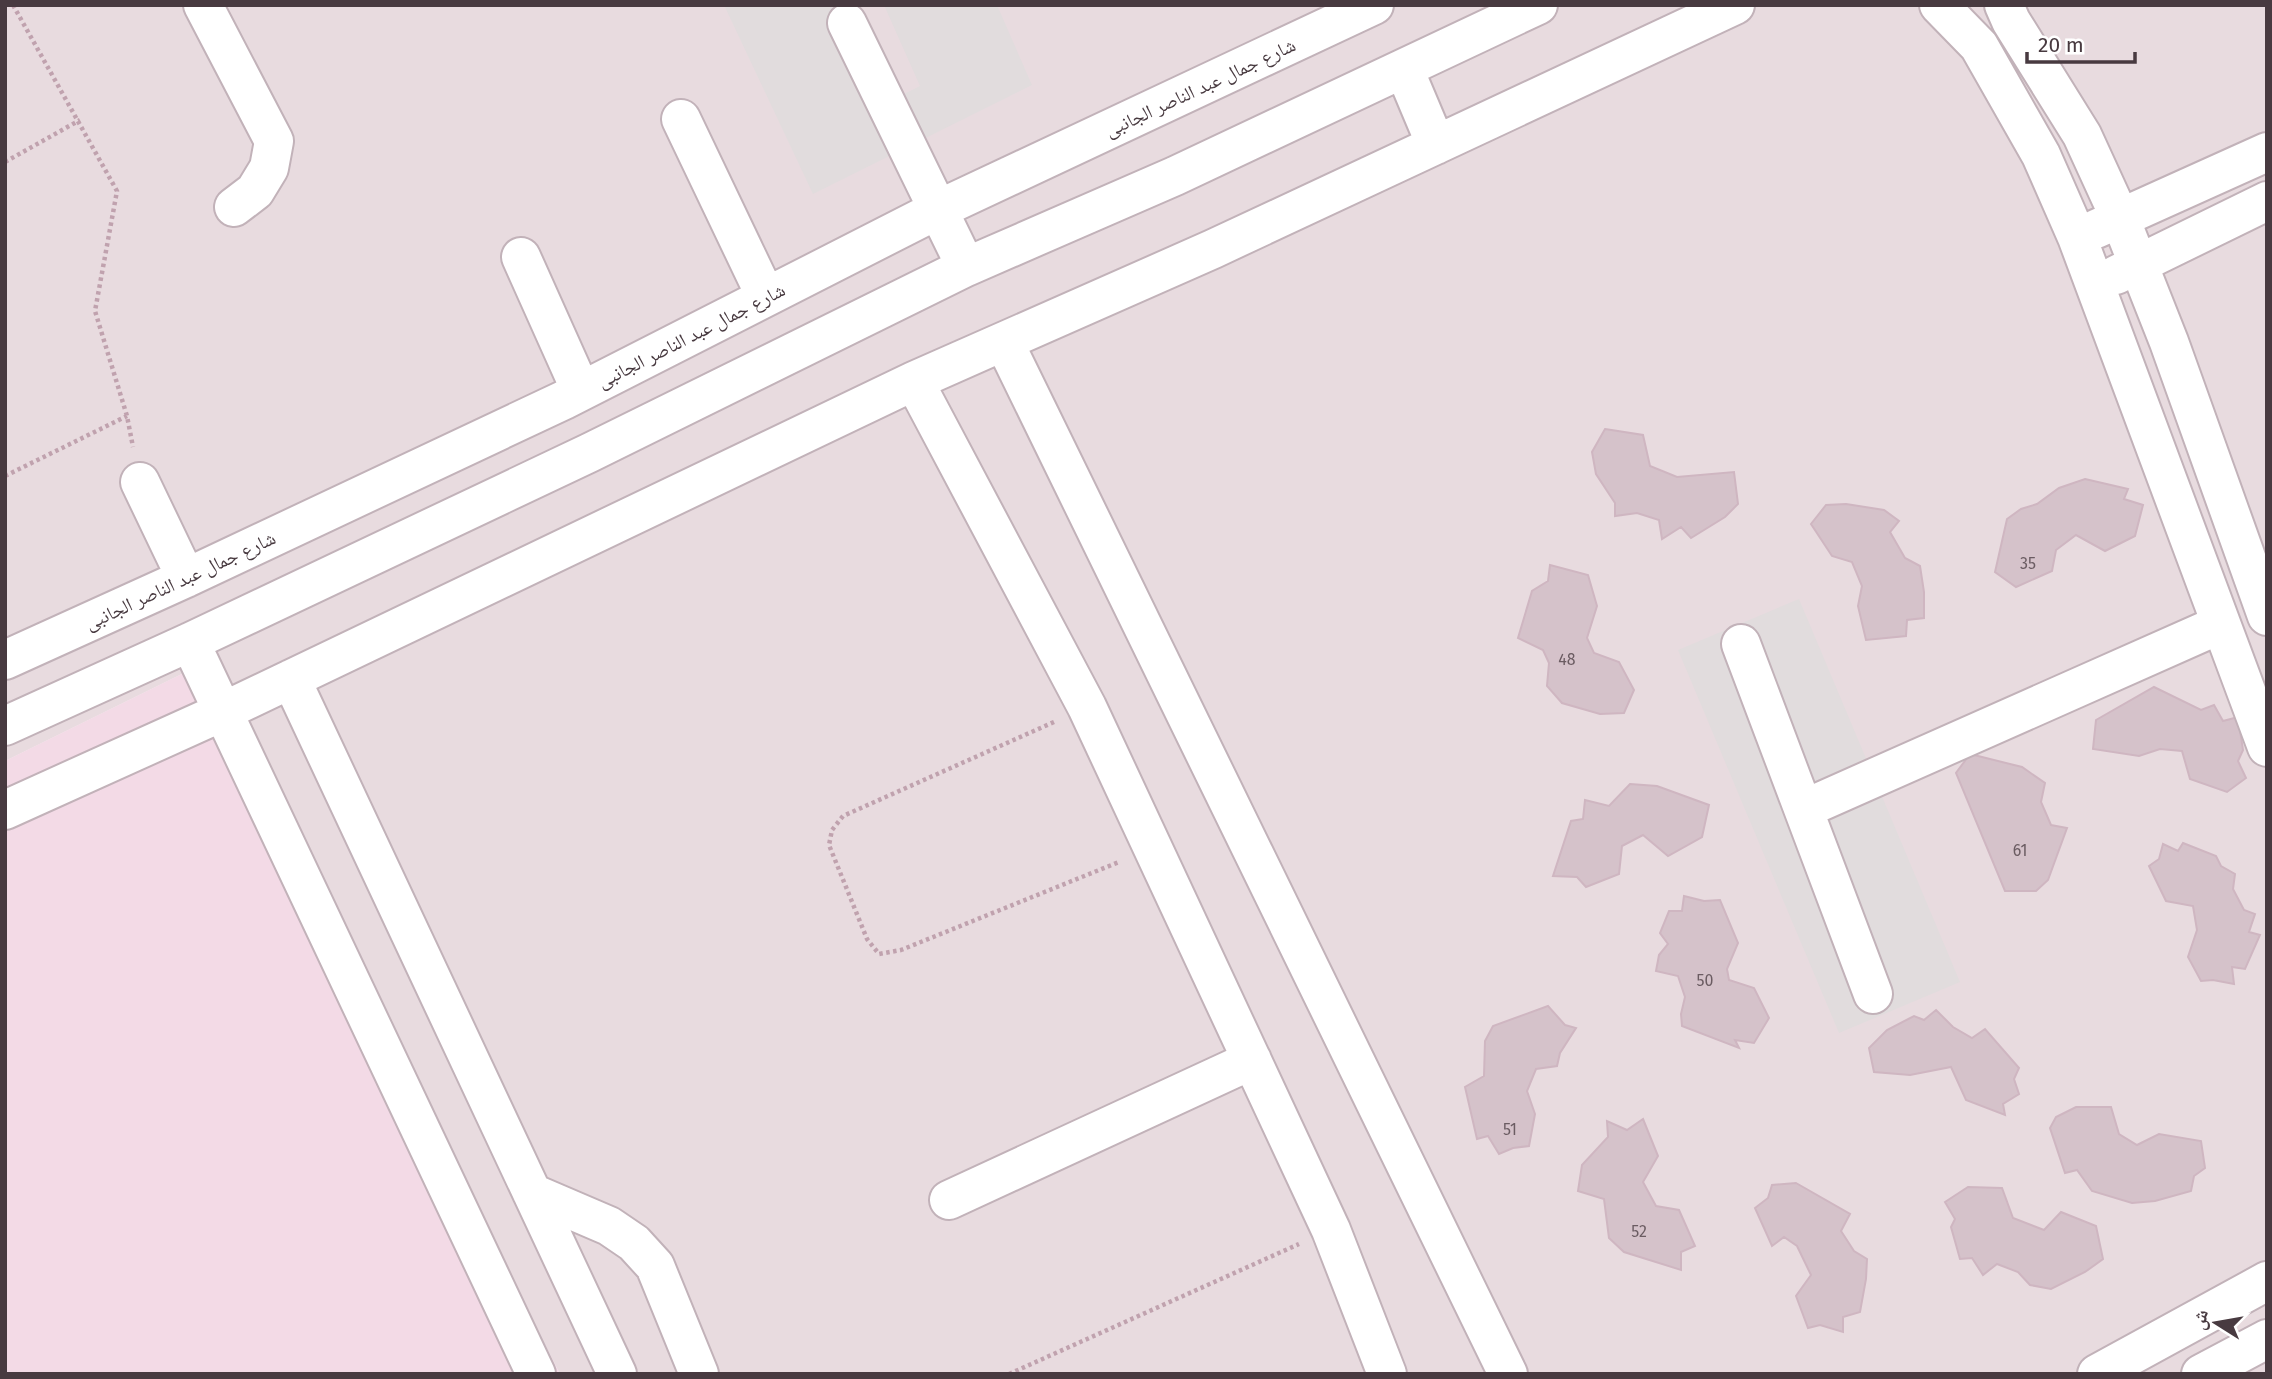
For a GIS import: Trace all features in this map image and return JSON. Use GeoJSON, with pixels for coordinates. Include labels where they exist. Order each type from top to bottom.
{"type":"FeatureCollection","features":[{"type":"Feature","properties":{"kind":"street"},"geometry":{"type":"LineString","coordinates":[[203,5],[274,141],[269,168],[255,191],[234,207]]}},
{"type":"Feature","properties":{"kind":"street","name":"شارع جمال عبد الناصر الجانبى"},"geometry":{"type":"LineString","coordinates":[[5,660],[186,578],[572,395],[937,210],[1374,5]]}},
{"type":"Feature","properties":{"kind":"street"},"geometry":{"type":"LineString","coordinates":[[5,726],[190,642],[589,453],[965,267],[1175,176],[1538,5]]}},
{"type":"Feature","properties":{"kind":"street"},"geometry":{"type":"LineString","coordinates":[[5,810],[222,712],[915,381],[1213,248],[1735,5]]}},
{"type":"Feature","properties":{"kind":"street"},"geometry":{"type":"LineString","coordinates":[[1939,5],[1979,46],[2041,155],[2096,286],[2267,747]]}},
{"type":"Feature","properties":{"kind":"street"},"geometry":{"type":"LineString","coordinates":[[2004,5],[2011,21],[2081,135],[2120,218],[2169,342],[2267,616]]}},
{"type":"Feature","properties":{"kind":"street"},"geometry":{"type":"LineString","coordinates":[[847,23],[965,267]]}},
{"type":"Feature","properties":{"kind":"street"},"geometry":{"type":"LineString","coordinates":[[1404,69],[1436,145]]}},
{"type":"Feature","properties":{"kind":"street"},"geometry":{"type":"LineString","coordinates":[[681,119],[765,297]]}},
{"type":"Feature","properties":{"kind":"street"},"geometry":{"type":"LineString","coordinates":[[2077,237],[2267,152]]}},
{"type":"Feature","properties":{"kind":"street"},"geometry":{"type":"LineString","coordinates":[[2096,286],[2267,201]]}},
{"type":"Feature","properties":{"kind":"street"},"geometry":{"type":"LineString","coordinates":[[521,257],[572,395],[589,453]]}},
{"type":"Feature","properties":{"kind":"street"},"geometry":{"type":"LineString","coordinates":[[1004,342],[1508,1374]]}},
{"type":"Feature","properties":{"kind":"street"},"geometry":{"type":"LineString","coordinates":[[915,381],[1087,707],[1331,1230],[1387,1374]]}},
{"type":"Feature","properties":{"kind":"street"},"geometry":{"type":"LineString","coordinates":[[140,482],[186,578]]}},
{"type":"Feature","properties":{"kind":"street"},"geometry":{"type":"LineString","coordinates":[[1804,809],[2221,624]]}},
{"type":"Feature","properties":{"kind":"street"},"geometry":{"type":"LineString","coordinates":[[190,642],[536,1374]]}},
{"type":"Feature","properties":{"kind":"street"},"geometry":{"type":"LineString","coordinates":[[1741,644],[1873,994]]}},
{"type":"Feature","properties":{"kind":"street"},"geometry":{"type":"LineString","coordinates":[[291,679],[617,1374]]}},
{"type":"Feature","properties":{"kind":"street"},"geometry":{"type":"LineString","coordinates":[[950,1200],[1252,1060]]}},
{"type":"Feature","properties":{"kind":"street"},"geometry":{"type":"LineString","coordinates":[[532,1193],[609,1226],[634,1243],[655,1266],[699,1374]]}},
{"type":"Feature","properties":{"kind":"street"},"geometry":{"type":"LineString","coordinates":[[2097,1374],[2267,1281]]}},
{"type":"Feature","properties":{"kind":"street"},"geometry":{"type":"LineString","coordinates":[[2201,1374],[2267,1339]]}},
{"type":"Feature","properties":{"kind":"path"},"geometry":{"type":"LineString","coordinates":[[5,476],[127,416],[94,311],[117,191],[13,5]]}},
{"type":"Feature","properties":{"kind":"path"},"geometry":{"type":"LineString","coordinates":[[5,162],[79,120]]}},
{"type":"Feature","properties":{"kind":"path"},"geometry":{"type":"LineString","coordinates":[[1087,707],[843,816],[832,830],[829,845],[867,939],[879,954],[901,950],[1153,848]]}},
{"type":"Feature","properties":{"kind":"path"},"geometry":{"type":"LineString","coordinates":[[1009,1374],[1331,1230]]}},
{"type":"Feature","properties":{"kind":"shaded area"},"geometry":{"type":"Polygon","coordinates":[[[5,5],[2267,5],[2267,1374],[560,1374],[196,667],[5,761],[5,5]]]}},
{"type":"Feature","properties":{"kind":"shaded area"},"geometry":{"type":"Polygon","coordinates":[[[724,5],[839,5],[886,103],[920,86],[884,5],[997,5],[1032,85],[813,194],[724,5]]]}},
{"type":"Feature","properties":{"kind":"shaded area"},"geometry":{"type":"Polygon","coordinates":[[[1799,599],[1960,982],[1839,1033],[1678,650],[1799,599]]]}},
{"type":"Feature","properties":{"kind":"shaded area"},"geometry":{"type":"Polygon","coordinates":[[[196,667],[560,1374],[5,1374],[5,761],[196,667]]]}},
{"type":"Feature","properties":{"kind":"building"},"geometry":{"type":"Polygon","coordinates":[[[1605,429],[1643,435],[1650,466],[1677,477],[1734,472],[1738,504],[1725,517],[1691,538],[1681,527],[1662,539],[1659,520],[1637,513],[1615,516],[1615,503],[1596,474],[1592,452],[1605,429]]]}},
{"type":"Feature","properties":{"kind":"building"},"geometry":{"type":"Polygon","coordinates":[[[2085,479],[2128,489],[2124,499],[2143,505],[2135,536],[2105,551],[2076,535],[2056,550],[2052,571],[2016,587],[1995,572],[2007,519],[2021,509],[2037,504],[2059,488],[2085,479]]]}},
{"type":"Feature","properties":{"kind":"building"},"geometry":{"type":"Polygon","coordinates":[[[1846,504],[1884,510],[1899,521],[1890,532],[1905,558],[1920,566],[1924,618],[1907,620],[1906,636],[1866,640],[1858,606],[1862,586],[1852,562],[1832,556],[1811,524],[1826,505],[1846,504]]]}},
{"type":"Feature","properties":{"kind":"building"},"geometry":{"type":"Polygon","coordinates":[[[1550,565],[1588,575],[1597,606],[1587,638],[1594,653],[1619,662],[1634,690],[1624,713],[1600,714],[1562,703],[1547,686],[1549,663],[1543,650],[1518,638],[1532,591],[1548,581],[1550,565]]]}},
{"type":"Feature","properties":{"kind":"building"},"geometry":{"type":"Polygon","coordinates":[[[2154,687],[2201,710],[2214,705],[2223,721],[2238,717],[2243,750],[2238,761],[2246,778],[2227,792],[2190,779],[2182,751],[2160,749],[2139,756],[2093,749],[2096,720],[2154,687]]]}},
{"type":"Feature","properties":{"kind":"building"},"geometry":{"type":"Polygon","coordinates":[[[1970,754],[2022,767],[2045,783],[2041,802],[2051,825],[2067,828],[2048,880],[2036,891],[2005,891],[1956,773],[1970,754]]]}},
{"type":"Feature","properties":{"kind":"building"},"geometry":{"type":"Polygon","coordinates":[[[1630,784],[1657,786],[1709,805],[1702,837],[1668,856],[1643,835],[1622,846],[1619,874],[1586,887],[1577,877],[1553,876],[1571,821],[1583,819],[1585,800],[1609,806],[1630,784]]]}},
{"type":"Feature","properties":{"kind":"building"},"geometry":{"type":"Polygon","coordinates":[[[2183,843],[2216,856],[2221,866],[2235,874],[2233,889],[2244,910],[2255,914],[2249,932],[2260,935],[2245,969],[2232,967],[2234,984],[2201,981],[2188,957],[2197,930],[2193,906],[2166,901],[2149,866],[2159,859],[2163,844],[2178,851],[2183,843]]]}},
{"type":"Feature","properties":{"kind":"building"},"geometry":{"type":"Polygon","coordinates":[[[1684,896],[1704,901],[1720,900],[1738,943],[1727,969],[1729,980],[1754,988],[1769,1018],[1754,1043],[1735,1040],[1739,1048],[1682,1026],[1681,1014],[1685,997],[1678,976],[1656,971],[1659,955],[1668,944],[1660,933],[1669,911],[1682,911],[1684,896]]]}},
{"type":"Feature","properties":{"kind":"building"},"geometry":{"type":"Polygon","coordinates":[[[1548,1006],[1565,1025],[1576,1028],[1560,1053],[1557,1066],[1536,1069],[1527,1091],[1535,1114],[1529,1146],[1513,1148],[1499,1154],[1488,1136],[1477,1139],[1465,1087],[1484,1076],[1485,1041],[1493,1026],[1548,1006]]]}},
{"type":"Feature","properties":{"kind":"building"},"geometry":{"type":"Polygon","coordinates":[[[1936,1010],[1953,1027],[1972,1038],[1985,1029],[2019,1068],[2014,1079],[2019,1094],[2003,1104],[2005,1115],[1966,1100],[1951,1067],[1910,1075],[1874,1072],[1869,1048],[1887,1030],[1914,1016],[1924,1020],[1936,1010]]]}},
{"type":"Feature","properties":{"kind":"building"},"geometry":{"type":"Polygon","coordinates":[[[2076,1107],[2111,1107],[2119,1134],[2137,1145],[2159,1134],[2201,1141],[2205,1168],[2194,1176],[2191,1191],[2155,1201],[2132,1203],[2092,1191],[2077,1170],[2065,1173],[2050,1128],[2056,1117],[2076,1107]]]}},
{"type":"Feature","properties":{"kind":"building"},"geometry":{"type":"Polygon","coordinates":[[[1643,1119],[1658,1156],[1643,1182],[1656,1206],[1679,1210],[1695,1246],[1681,1252],[1681,1270],[1624,1252],[1609,1238],[1604,1199],[1578,1191],[1582,1165],[1608,1137],[1607,1121],[1627,1130],[1643,1119]]]}},
{"type":"Feature","properties":{"kind":"building"},"geometry":{"type":"Polygon","coordinates":[[[1796,1183],[1850,1214],[1841,1231],[1854,1251],[1867,1259],[1860,1312],[1843,1317],[1843,1332],[1820,1325],[1808,1328],[1796,1296],[1811,1275],[1797,1246],[1784,1237],[1772,1246],[1755,1208],[1768,1198],[1772,1185],[1796,1183]]]}},
{"type":"Feature","properties":{"kind":"building"},"geometry":{"type":"Polygon","coordinates":[[[1968,1187],[2002,1188],[2013,1218],[2044,1230],[2061,1212],[2096,1226],[2103,1259],[2085,1272],[2051,1289],[2030,1285],[2018,1272],[1997,1264],[1983,1275],[1972,1258],[1960,1259],[1951,1227],[1955,1219],[1945,1202],[1968,1187]]]}}]}
